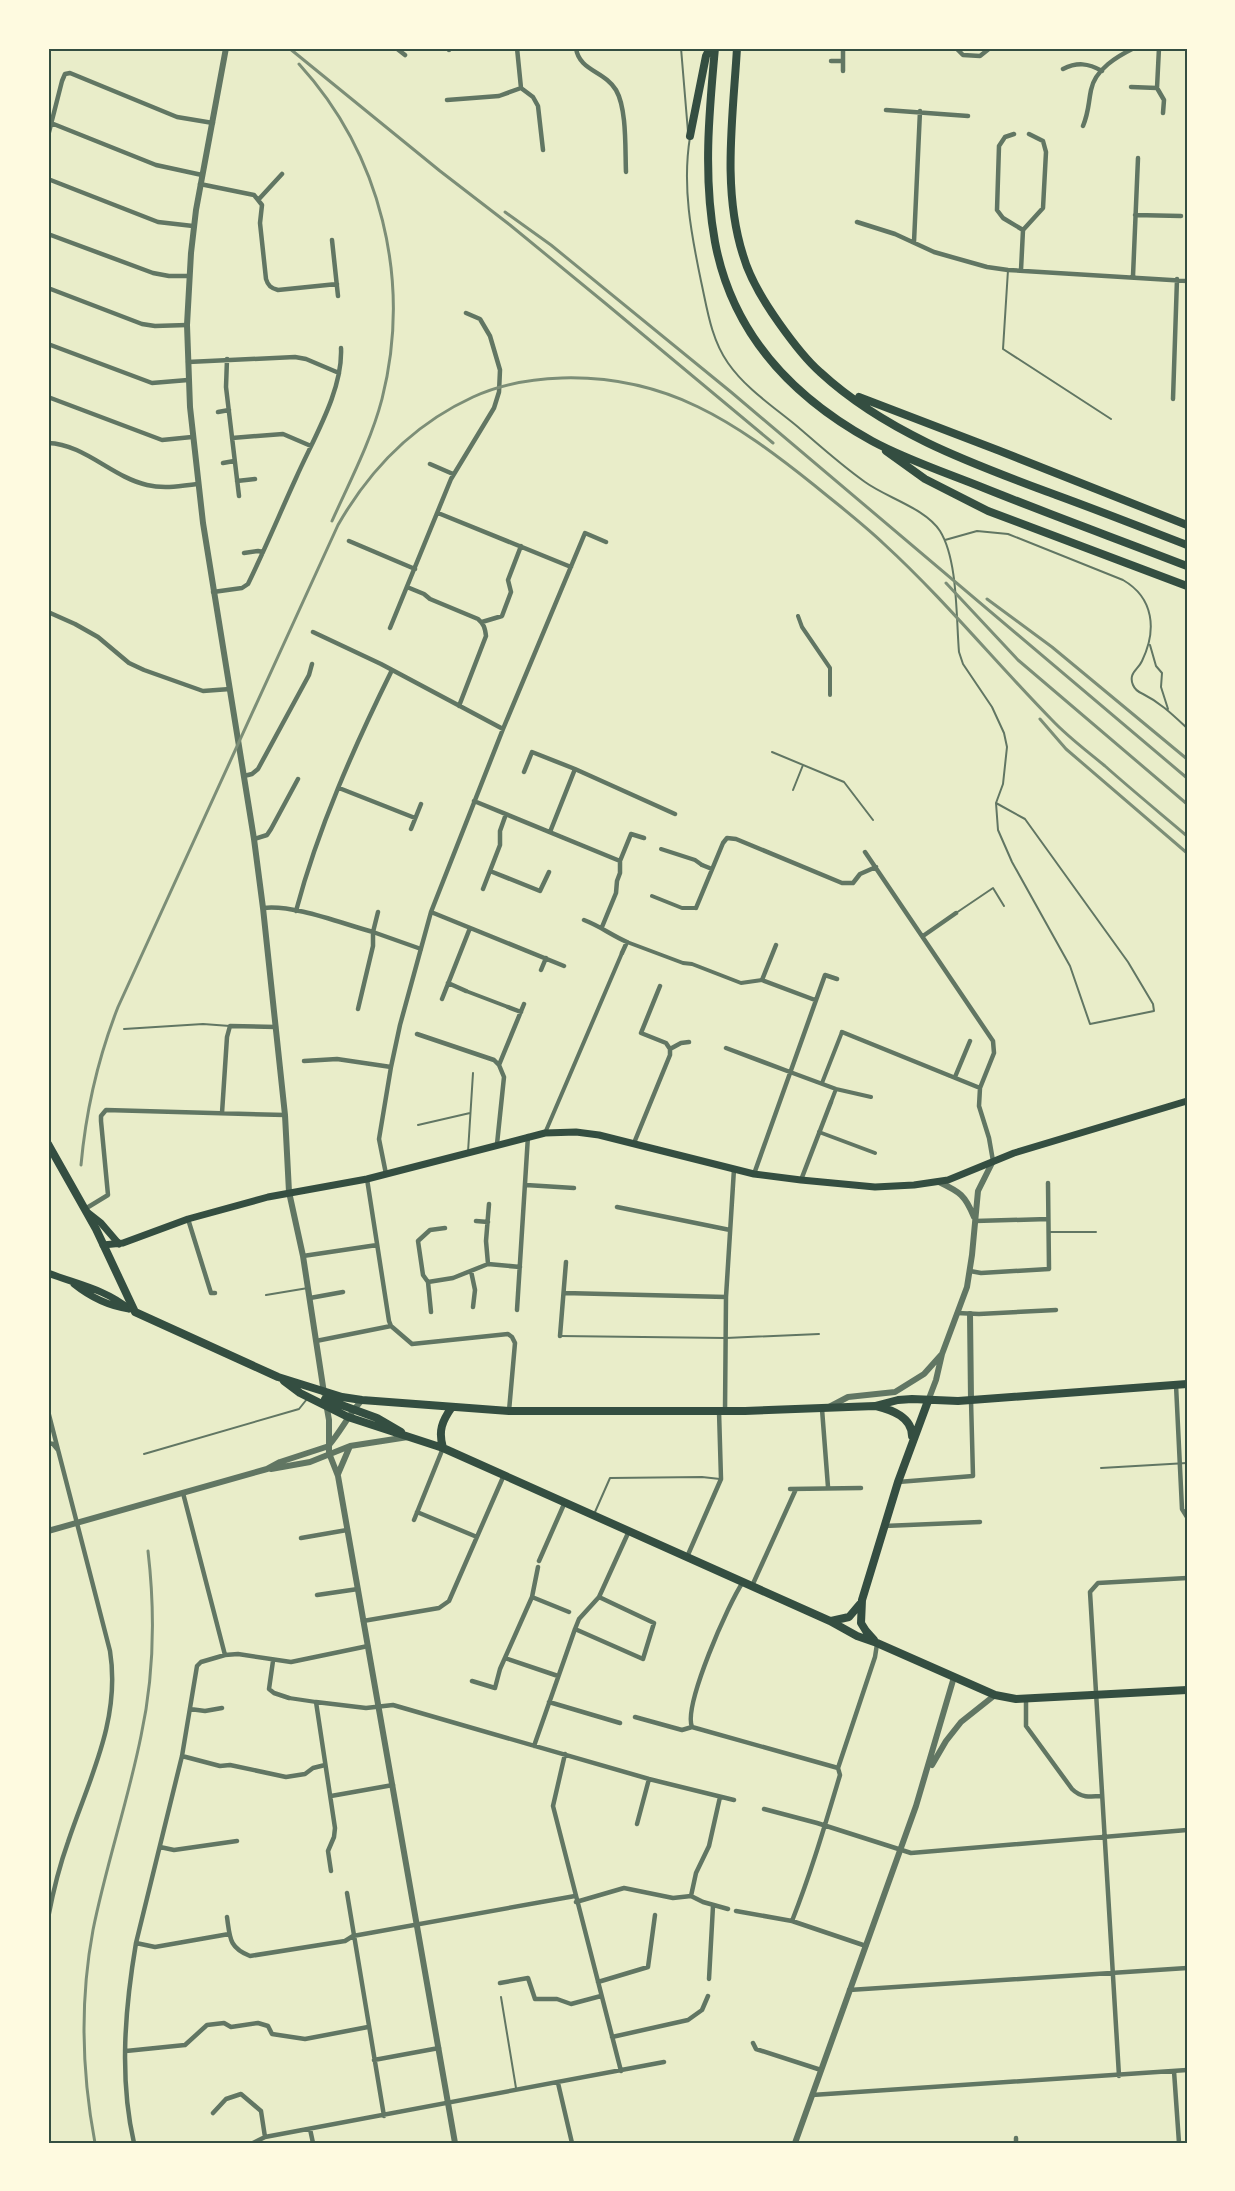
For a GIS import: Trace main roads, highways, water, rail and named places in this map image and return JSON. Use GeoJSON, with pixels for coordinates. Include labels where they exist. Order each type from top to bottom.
{"type":"FeatureCollection","features":[{"type":"Feature","properties":{"kind":"main road"},"geometry":{"type":"LineString","coordinates":[[690,136],[706,56],[710,48]]}},
{"type":"Feature","properties":{"kind":"main road"},"geometry":{"type":"LineString","coordinates":[[715,48],[707,131],[707,173],[715,244],[733,300],[761,350],[781,373],[803,394],[925,479],[988,511],[1187,586]]}},
{"type":"Feature","properties":{"kind":"main road"},"geometry":{"type":"LineString","coordinates":[[737,48],[730,170],[733,208],[743,256],[754,283],[795,346],[819,372],[894,426],[951,453],[1187,545]]}},
{"type":"Feature","properties":{"kind":"main road"},"geometry":{"type":"LineString","coordinates":[[846,393],[1187,525]]}},
{"type":"Feature","properties":{"kind":"main road"},"geometry":{"type":"LineString","coordinates":[[872,441],[998,494],[1187,566]]}},
{"type":"Feature","properties":{"kind":"main road"},"geometry":{"type":"LineString","coordinates":[[103,1245],[119,1244],[188,1219],[289,1192],[367,1179],[546,1133],[576,1132],[634,1143],[754,1174],[875,1187],[939,1182],[993,1161],[1187,1101]]}},
{"type":"Feature","properties":{"kind":"main road"},"geometry":{"type":"LineString","coordinates":[[48,1144],[103,1245],[132,1310]]}},
{"type":"Feature","properties":{"kind":"main road"},"geometry":{"type":"LineString","coordinates":[[85,1210],[119,1244]]}},
{"type":"Feature","properties":{"kind":"main road"},"geometry":{"type":"LineString","coordinates":[[48,1273],[72,1282],[85,1293],[118,1307],[132,1310],[325,1398],[378,1418],[410,1438]]}},
{"type":"Feature","properties":{"kind":"main road"},"geometry":{"type":"LineString","coordinates":[[278,1377],[308,1397],[342,1397],[509,1411],[722,1411],[875,1406],[897,1400],[971,1400],[1187,1384]]}},
{"type":"Feature","properties":{"kind":"main road"},"geometry":{"type":"LineString","coordinates":[[325,1398],[348,1417],[443,1448],[830,1621],[852,1633],[995,1695],[1026,1700],[1187,1690]]}},
{"type":"Feature","properties":{"kind":"main road"},"geometry":{"type":"LineString","coordinates":[[878,1643],[861,1623],[862,1600],[898,1482],[928,1401]]}},
{"type":"Feature","properties":{"kind":"main road"},"geometry":{"type":"LineString","coordinates":[[875,1406],[903,1417],[910,1427],[912,1442]]}},
{"type":"Feature","properties":{"kind":"main road"},"geometry":{"type":"LineString","coordinates":[[443,1448],[440,1430],[452,1407]]}},
{"type":"Feature","properties":{"kind":"main road"},"geometry":{"type":"LineString","coordinates":[[830,1621],[849,1617],[862,1600]]}},
{"type":"Feature","properties":{"kind":"railway"},"geometry":{"type":"LineString","coordinates":[[289,48],[510,225],[773,443]]}},
{"type":"Feature","properties":{"kind":"railway"},"geometry":{"type":"LineString","coordinates":[[299,64],[327,99],[351,138],[369,178],[383,221],[391,264],[393,309],[390,354],[382,399],[366,446],[332,521]]}},
{"type":"Feature","properties":{"kind":"railway"},"geometry":{"type":"LineString","coordinates":[[505,212],[551,245],[731,392],[1187,778]]}},
{"type":"Feature","properties":{"kind":"railway"},"geometry":{"type":"LineString","coordinates":[[81,1165],[94,1084],[104,1045],[118,1007],[338,525],[364,485],[395,450],[452,408],[494,389],[528,381],[562,378],[600,379],[635,385],[667,394],[698,407],[756,441],[876,536],[928,587],[1058,726],[1187,836]]}},
{"type":"Feature","properties":{"kind":"railway"},"geometry":{"type":"LineString","coordinates":[[946,583],[1018,660],[1187,804]]}},
{"type":"Feature","properties":{"kind":"railway"},"geometry":{"type":"LineString","coordinates":[[987,599],[1052,647],[1187,759]]}},
{"type":"Feature","properties":{"kind":"railway"},"geometry":{"type":"LineString","coordinates":[[1040,719],[1066,749],[1187,853]]}},
{"type":"Feature","properties":{"kind":"railway"},"geometry":{"type":"LineString","coordinates":[[95,2143],[85,2064],[86,1983],[98,1906],[136,1760],[149,1690],[152,1597],[148,1551]]}}]}
